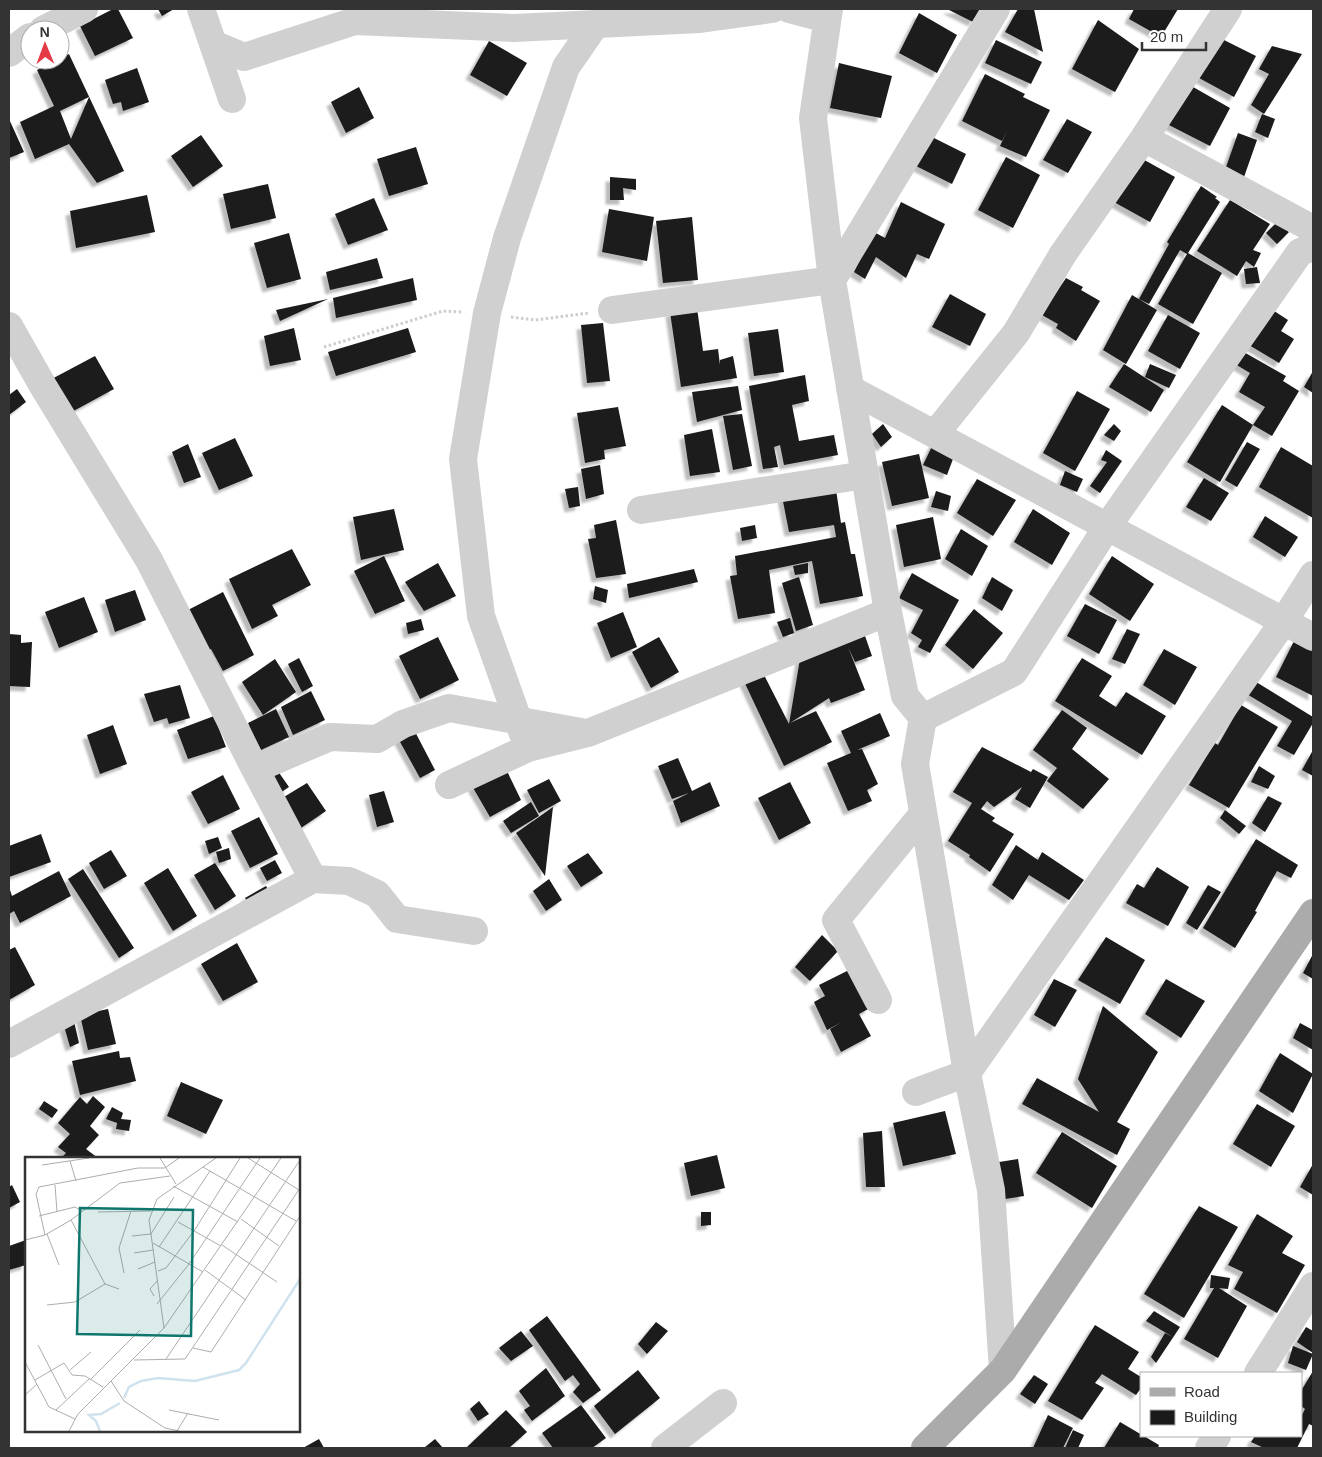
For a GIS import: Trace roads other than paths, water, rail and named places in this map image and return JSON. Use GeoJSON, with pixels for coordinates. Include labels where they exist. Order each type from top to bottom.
{"type":"FeatureCollection","features":[{"type":"Feature","properties":{"kind":"main road"},"geometry":{"type":"LineString","coordinates":[[925,1448],[1004,1370],[1313,913]]}},
{"type":"Feature","properties":{"kind":"street"},"geometry":{"type":"LineString","coordinates":[[63,20],[84,9]]}},
{"type":"Feature","properties":{"kind":"street"},"geometry":{"type":"LineString","coordinates":[[201,9],[232,99]]}},
{"type":"Feature","properties":{"kind":"street"},"geometry":{"type":"LineString","coordinates":[[213,44],[244,57],[355,21],[514,28],[700,18],[772,9]]}},
{"type":"Feature","properties":{"kind":"street"},"geometry":{"type":"LineString","coordinates":[[789,9],[828,14],[813,118],[832,280],[888,612],[905,696],[923,718],[915,764],[922,815],[968,1073],[991,1190],[1004,1370]]}},
{"type":"Feature","properties":{"kind":"street"},"geometry":{"type":"LineString","coordinates":[[832,280],[996,9]]}},
{"type":"Feature","properties":{"kind":"street"},"geometry":{"type":"LineString","coordinates":[[935,434],[1016,333],[1063,254],[1144,138],[1228,9]]}},
{"type":"Feature","properties":{"kind":"street"},"geometry":{"type":"LineString","coordinates":[[9,24],[20,31]]}},
{"type":"Feature","properties":{"kind":"street"},"geometry":{"type":"LineString","coordinates":[[528,748],[481,616],[463,459],[487,313],[507,238],[566,67],[595,25]]}},
{"type":"Feature","properties":{"kind":"street"},"geometry":{"type":"LineString","coordinates":[[9,53],[20,45]]}},
{"type":"Feature","properties":{"kind":"street"},"geometry":{"type":"LineString","coordinates":[[1144,138],[1313,229]]}},
{"type":"Feature","properties":{"kind":"street"},"geometry":{"type":"LineString","coordinates":[[923,718],[1014,672],[1107,526],[1300,252],[1313,247]]}},
{"type":"Feature","properties":{"kind":"street"},"geometry":{"type":"LineString","coordinates":[[612,310],[832,280]]}},
{"type":"Feature","properties":{"kind":"street"},"geometry":{"type":"LineString","coordinates":[[9,326],[43,386],[149,560],[255,770],[313,879]]}},
{"type":"Feature","properties":{"kind":"street"},"geometry":{"type":"LineString","coordinates":[[850,389],[1313,637]]}},
{"type":"Feature","properties":{"kind":"street"},"geometry":{"type":"LineString","coordinates":[[641,510],[865,475]]}},
{"type":"Feature","properties":{"kind":"street"},"geometry":{"type":"LineString","coordinates":[[916,1092],[968,1073],[1284,621],[1313,575]]}},
{"type":"Feature","properties":{"kind":"street"},"geometry":{"type":"LineString","coordinates":[[450,785],[528,748],[588,733],[888,612]]}},
{"type":"Feature","properties":{"kind":"street"},"geometry":{"type":"LineString","coordinates":[[255,770],[330,737],[377,739],[403,724],[448,708],[588,733]]}},
{"type":"Feature","properties":{"kind":"street"},"geometry":{"type":"LineString","coordinates":[[878,1000],[836,920],[922,815]]}},
{"type":"Feature","properties":{"kind":"street"},"geometry":{"type":"LineString","coordinates":[[9,1044],[313,879],[349,881],[376,894],[397,920],[474,931]]}},
{"type":"Feature","properties":{"kind":"street"},"geometry":{"type":"LineString","coordinates":[[1259,1372],[1313,1286]]}},
{"type":"Feature","properties":{"kind":"street"},"geometry":{"type":"LineString","coordinates":[[665,1448],[723,1403]]}},
{"type":"Feature","properties":{"kind":"street"},"geometry":{"type":"LineString","coordinates":[[1209,1448],[1216,1437]]}}]}
